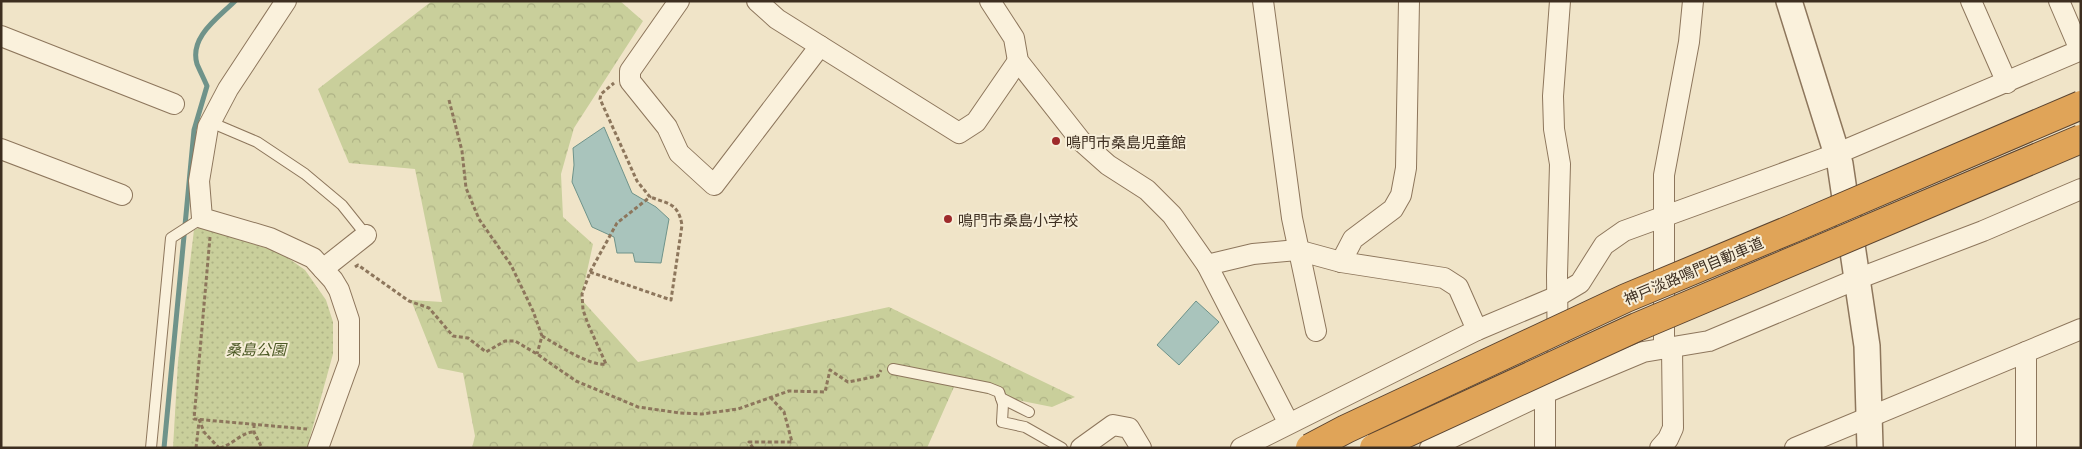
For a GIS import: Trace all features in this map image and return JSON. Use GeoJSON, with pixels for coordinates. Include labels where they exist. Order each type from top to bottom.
{"type":"FeatureCollection","features":[{"type":"Feature","properties":{"kind":"highway","name":"神戸淡路鳴門自動車道"},"geometry":{"type":"LineString","coordinates":[[1310,448],[1346,429],[1626,298],[2081,105]]}},
{"type":"Feature","properties":{"kind":"highway","name":"神戸淡路鳴門自動車道"},"geometry":{"type":"LineString","coordinates":[[1374,448],[1637,327],[2081,139]]}},
{"type":"Feature","properties":{"kind":"street"},"geometry":{"type":"LineString","coordinates":[[286,1],[228,89],[210,122],[199,181],[206,225],[270,238],[313,258],[328,274],[339,290],[349,320],[349,362],[315,438]]}},
{"type":"Feature","properties":{"kind":"street"},"geometry":{"type":"LineString","coordinates":[[679,1],[630,71],[630,81],[667,127],[679,153],[714,185],[820,46]]}},
{"type":"Feature","properties":{"kind":"street"},"geometry":{"type":"LineString","coordinates":[[757,1],[777,19],[959,133],[976,122],[1018,61]]}},
{"type":"Feature","properties":{"kind":"street"},"geometry":{"type":"LineString","coordinates":[[990,1],[1014,38],[1018,61],[1081,141],[1108,165],[1147,190],[1172,215],[1207,265],[1288,422]]}},
{"type":"Feature","properties":{"kind":"street"},"geometry":{"type":"LineString","coordinates":[[1263,1],[1297,250],[1316,331]]}},
{"type":"Feature","properties":{"kind":"street"},"geometry":{"type":"LineString","coordinates":[[1341,262],[1353,239],[1393,209],[1400,196],[1406,168],[1409,1]]}},
{"type":"Feature","properties":{"kind":"street"},"geometry":{"type":"LineString","coordinates":[[1545,448],[1552,390],[1558,296],[1560,164],[1554,129],[1553,96],[1560,1]]}},
{"type":"Feature","properties":{"kind":"street"},"geometry":{"type":"LineString","coordinates":[[1660,448],[1668,439],[1673,428],[1668,348],[1664,175],[1689,42],[1693,1]]}},
{"type":"Feature","properties":{"kind":"street"},"geometry":{"type":"LineString","coordinates":[[1789,1],[1840,164],[1867,346],[1870,448]]}},
{"type":"Feature","properties":{"kind":"street"},"geometry":{"type":"LineString","coordinates":[[1971,1],[2006,83]]}},
{"type":"Feature","properties":{"kind":"street"},"geometry":{"type":"LineString","coordinates":[[1240,448],[1288,422],[1477,330],[1558,296],[1580,284],[1604,245],[1624,232],[1836,154],[2081,50],[2059,1]]}},
{"type":"Feature","properties":{"kind":"street"},"geometry":{"type":"LineString","coordinates":[[1,36],[174,104]]}},
{"type":"Feature","properties":{"kind":"street"},"geometry":{"type":"LineString","coordinates":[[1,149],[122,196]]}},
{"type":"Feature","properties":{"kind":"street"},"geometry":{"type":"LineString","coordinates":[[1430,448],[1552,390],[1644,352],[1709,341],[1857,279],[1983,232],[2081,190]]}},
{"type":"Feature","properties":{"kind":"street"},"geometry":{"type":"LineString","coordinates":[[328,274],[366,235]]}},
{"type":"Feature","properties":{"kind":"street"},"geometry":{"type":"LineString","coordinates":[[1207,265],[1253,254],[1297,250],[1341,262],[1444,278],[1458,287],[1477,330]]}},
{"type":"Feature","properties":{"kind":"street"},"geometry":{"type":"LineString","coordinates":[[1795,448],[2081,329]]}},
{"type":"Feature","properties":{"kind":"street"},"geometry":{"type":"LineString","coordinates":[[2026,352],[2026,448]]}},
{"type":"Feature","properties":{"kind":"street"},"geometry":{"type":"LineString","coordinates":[[1081,448],[1113,425],[1128,428],[1141,448]]}},
{"type":"Feature","properties":{"kind":"lane"},"geometry":{"type":"LineString","coordinates":[[210,122],[257,142],[305,174],[342,205],[366,235]]}},
{"type":"Feature","properties":{"kind":"lane"},"geometry":{"type":"LineString","coordinates":[[151,448],[171,238],[206,225]]}},
{"type":"Feature","properties":{"kind":"lane"},"geometry":{"type":"LineString","coordinates":[[893,369],[989,388],[999,392],[1003,404],[1002,422],[1025,427],[1062,448]]}},
{"type":"Feature","properties":{"kind":"lane"},"geometry":{"type":"LineString","coordinates":[[1001,398],[1029,412]]}},
{"type":"Feature","properties":{"kind":"path"},"geometry":{"type":"LineString","coordinates":[[590,272],[671,300],[682,225],[680,213],[674,206],[650,197],[637,181],[600,99],[601,94],[630,71]]}},
{"type":"Feature","properties":{"kind":"path"},"geometry":{"type":"LineString","coordinates":[[449,100],[462,151],[466,188],[479,219],[511,265],[542,336],[600,365],[606,364],[584,310],[582,294],[590,272],[617,223],[650,197]]}},
{"type":"Feature","properties":{"kind":"path"},"geometry":{"type":"LineString","coordinates":[[206,225],[194,419],[254,424],[315,438]]}},
{"type":"Feature","properties":{"kind":"path"},"geometry":{"type":"LineString","coordinates":[[328,274],[358,265],[409,302],[429,308],[453,336],[468,338],[486,352],[505,341],[515,341],[576,381],[638,407],[702,414],[738,409],[789,392],[825,392],[830,370],[848,382],[878,376],[883,368],[893,369]]}},
{"type":"Feature","properties":{"kind":"path"},"geometry":{"type":"LineString","coordinates":[[537,354],[542,336]]}},
{"type":"Feature","properties":{"kind":"path"},"geometry":{"type":"LineString","coordinates":[[753,448],[749,442],[792,442],[784,412],[771,398]]}},
{"type":"Feature","properties":{"kind":"path"},"geometry":{"type":"LineString","coordinates":[[196,448],[199,419]]}},
{"type":"Feature","properties":{"kind":"path"},"geometry":{"type":"LineString","coordinates":[[199,419],[204,432],[219,448],[229,446],[249,432],[254,432]]}},
{"type":"Feature","properties":{"kind":"path"},"geometry":{"type":"LineString","coordinates":[[254,424],[254,432],[262,448]]}},
{"type":"Feature","properties":{"kind":"green space"},"geometry":{"type":"Polygon","coordinates":[[[432,1],[620,1],[643,21],[574,128],[561,174],[563,217],[593,244],[581,299],[638,362],[889,307],[1075,397],[1052,407],[954,387],[927,448],[472,448],[475,436],[463,373],[438,368],[411,300],[442,302],[415,169],[349,163],[318,89],[432,1]]]}},
{"type":"Feature","properties":{"kind":"green space","name":"桑島公園"},"geometry":{"type":"Polygon","coordinates":[[[201,227],[281,253],[305,270],[326,300],[333,322],[333,354],[307,448],[173,448],[178,362],[194,230],[201,227]]]}},
{"type":"Feature","properties":{"kind":"water"},"geometry":{"type":"Polygon","coordinates":[[[604,127],[632,193],[656,207],[669,219],[661,263],[635,262],[633,253],[617,253],[614,237],[592,227],[572,182],[573,148],[604,127]]]}},
{"type":"Feature","properties":{"kind":"water"},"geometry":{"type":"Polygon","coordinates":[[[1196,301],[1219,322],[1179,365],[1157,345],[1196,301]]]}},
{"type":"Feature","properties":{"kind":"waterway"},"geometry":{"type":"LineString","coordinates":[[164,448],[194,130],[207,86],[197,64],[197,45],[213,21],[235,1]]}},
{"type":"Feature","properties":{"kind":"place","name":"鳴門市桑島児童館"},"geometry":{"type":"Point","coordinates":[1056,141]}},
{"type":"Feature","properties":{"kind":"place","name":"鳴門市桑島小学校"},"geometry":{"type":"Point","coordinates":[948,219]}}]}
